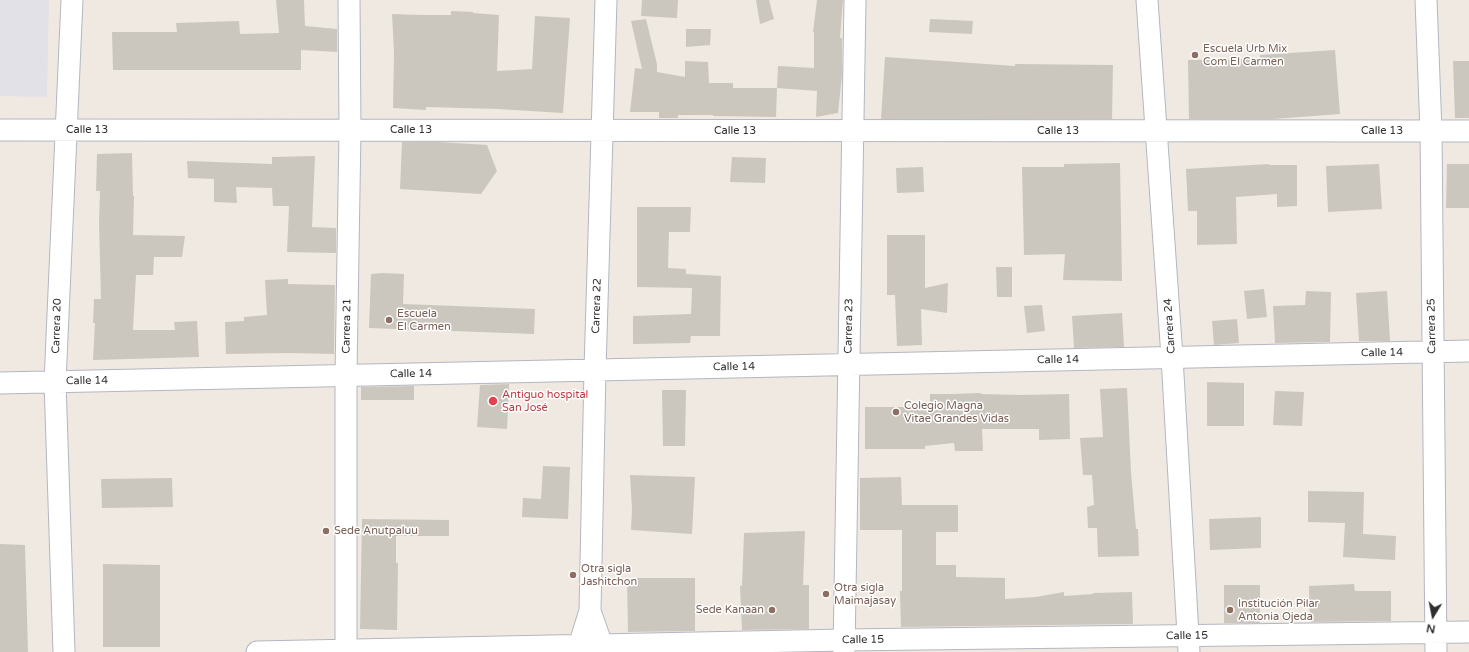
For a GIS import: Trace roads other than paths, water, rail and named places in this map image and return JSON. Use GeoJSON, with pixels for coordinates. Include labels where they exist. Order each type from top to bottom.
{"type":"FeatureCollection","features":[{"type":"Feature","properties":{"kind":"street","name":"Carrera 20"},"geometry":{"type":"LineString","coordinates":[[64,652],[55,382],[65,130],[72,0]]}},
{"type":"Feature","properties":{"kind":"street","name":"Carrera 21"},"geometry":{"type":"LineString","coordinates":[[346,651],[346,375],[350,130],[349,0]]}},
{"type":"Feature","properties":{"kind":"street","name":"Carrera 22"},"geometry":{"type":"LineString","coordinates":[[578,649],[590,611],[595,370],[606,0]]}},
{"type":"Feature","properties":{"kind":"street","name":"Carrera 23"},"geometry":{"type":"LineString","coordinates":[[844,646],[854,0]]}},
{"type":"Feature","properties":{"kind":"street","name":"Carrera 24"},"geometry":{"type":"LineString","coordinates":[[1147,0],[1172,357],[1188,644]]}},
{"type":"Feature","properties":{"kind":"street","name":"Carrera 25"},"geometry":{"type":"LineString","coordinates":[[1426,0],[1431,131],[1436,642]]}},
{"type":"Feature","properties":{"kind":"street","name":"Calle 13"},"geometry":{"type":"LineString","coordinates":[[0,130],[1469,132]]}},
{"type":"Feature","properties":{"kind":"street","name":"Calle 14"},"geometry":{"type":"LineString","coordinates":[[0,383],[1469,351]]}},
{"type":"Feature","properties":{"kind":"street","name":"Carrera 22"},"geometry":{"type":"LineString","coordinates":[[590,611],[602,649]]}},
{"type":"Feature","properties":{"kind":"street","name":"Calle 15"},"geometry":{"type":"LineString","coordinates":[[257,652],[1436,642],[1469,632]]}},
{"type":"Feature","properties":{"kind":"place","name":"Escuela Urb Mix Com El Carmen"},"geometry":{"type":"Point","coordinates":[1195,55]}},
{"type":"Feature","properties":{"kind":"place","name":"Escuela El Carmen"},"geometry":{"type":"Point","coordinates":[389,320]}},
{"type":"Feature","properties":{"kind":"place","name":"Antiguo hospital San José"},"geometry":{"type":"Point","coordinates":[493,401]}},
{"type":"Feature","properties":{"kind":"place","name":"Colegio Magna Vitae Grandes Vidas"},"geometry":{"type":"Point","coordinates":[896,412]}},
{"type":"Feature","properties":{"kind":"place","name":"Sede Anutpaluu"},"geometry":{"type":"Point","coordinates":[326,531]}},
{"type":"Feature","properties":{"kind":"place","name":"Otra sigla Jashitchon"},"geometry":{"type":"Point","coordinates":[573,575]}},
{"type":"Feature","properties":{"kind":"place","name":"Otra sigla Maimajasay"},"geometry":{"type":"Point","coordinates":[826,594]}},
{"type":"Feature","properties":{"kind":"place","name":"Sede Kanaan"},"geometry":{"type":"Point","coordinates":[772,610]}},
{"type":"Feature","properties":{"kind":"place","name":"Institución Pilar Antonia Ojeda"},"geometry":{"type":"Point","coordinates":[1230,610]}}]}
